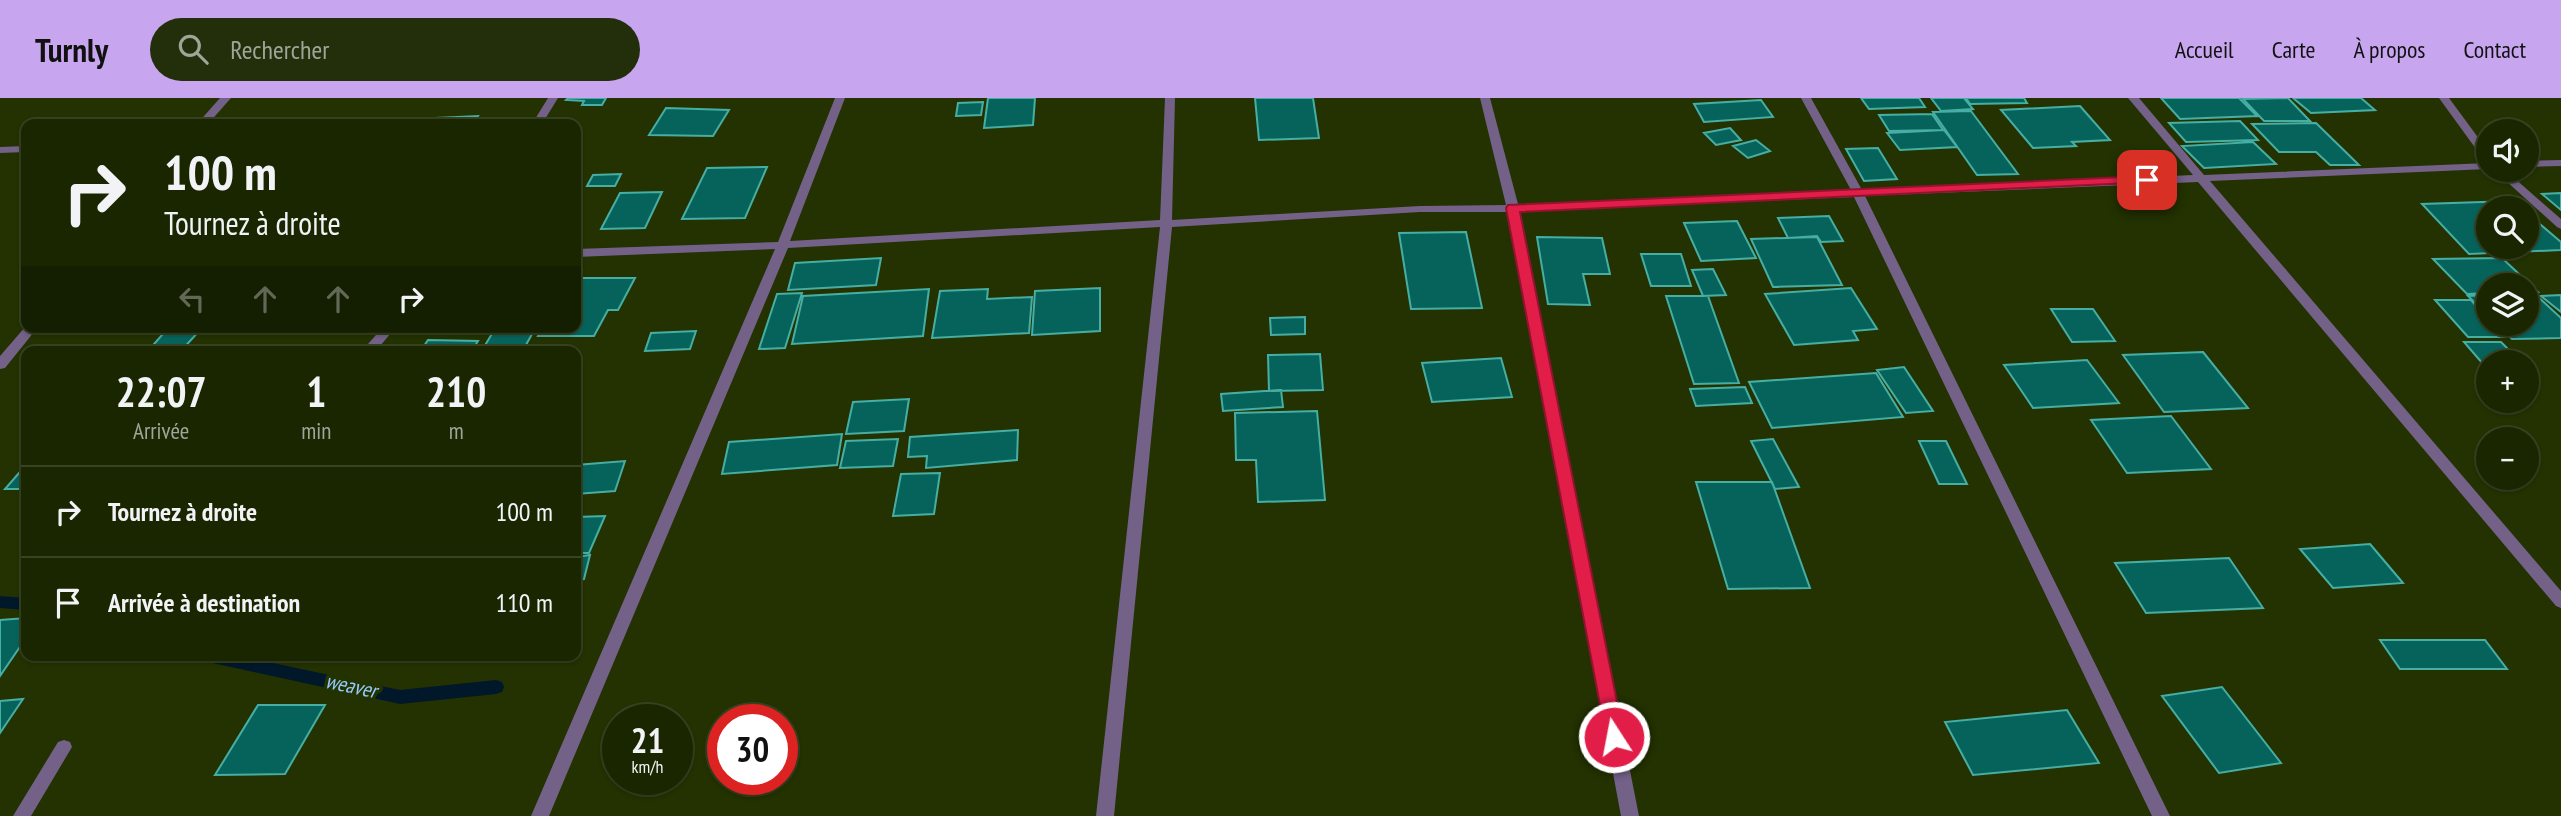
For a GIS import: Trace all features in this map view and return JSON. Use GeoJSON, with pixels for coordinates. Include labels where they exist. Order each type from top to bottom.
{"type":"FeatureCollection","features":[{"type":"Feature","properties":{"kind":"street"},"geometry":{"type":"LineString","coordinates":[[207,119],[226,98]]}},
{"type":"Feature","properties":{"kind":"street"},"geometry":{"type":"LineString","coordinates":[[540,119],[553,98]]}},
{"type":"Feature","properties":{"kind":"street"},"geometry":{"type":"LineString","coordinates":[[540,816],[783,245],[839,98]]}},
{"type":"Feature","properties":{"kind":"street"},"geometry":{"type":"LineString","coordinates":[[1105,816],[1166,224],[1170,98]]}},
{"type":"Feature","properties":{"kind":"street"},"geometry":{"type":"LineString","coordinates":[[1485,98],[1513,208],[1629,816]]}},
{"type":"Feature","properties":{"kind":"street"},"geometry":{"type":"LineString","coordinates":[[1806,98],[1857,191],[2161,816]]}},
{"type":"Feature","properties":{"kind":"street"},"geometry":{"type":"LineString","coordinates":[[2133,98],[2561,601]]}},
{"type":"Feature","properties":{"kind":"street"},"geometry":{"type":"LineString","coordinates":[[2444,98],[2476,142]]}},
{"type":"Feature","properties":{"kind":"street"},"geometry":{"type":"LineString","coordinates":[[0,150],[21,149]]}},
{"type":"Feature","properties":{"kind":"street"},"geometry":{"type":"LineString","coordinates":[[2539,164],[2561,163]]}},
{"type":"Feature","properties":{"kind":"street"},"geometry":{"type":"LineString","coordinates":[[581,253],[783,245],[1420,209],[1513,208],[1857,191],[2476,166]]}},
{"type":"Feature","properties":{"kind":"street"},"geometry":{"type":"LineString","coordinates":[[2513,182],[2561,225]]}},
{"type":"Feature","properties":{"kind":"street"},"geometry":{"type":"LineString","coordinates":[[0,365],[27,333]]}},
{"type":"Feature","properties":{"kind":"street"},"geometry":{"type":"LineString","coordinates":[[373,346],[384,333]]}},
{"type":"Feature","properties":{"kind":"street"},"geometry":{"type":"LineString","coordinates":[[22,816],[64,747]]}},
{"type":"Feature","properties":{"kind":"building"},"geometry":{"type":"Polygon","coordinates":[[[606,98],[602,105],[582,105],[584,101],[566,100],[606,98]]]}},
{"type":"Feature","properties":{"kind":"building"},"geometry":{"type":"Polygon","coordinates":[[[988,98],[1035,98],[1033,125],[984,128],[988,98]]]}},
{"type":"Feature","properties":{"kind":"building"},"geometry":{"type":"Polygon","coordinates":[[[1255,98],[1313,98],[1319,138],[1259,140],[1255,98]]]}},
{"type":"Feature","properties":{"kind":"building"},"geometry":{"type":"Polygon","coordinates":[[[1861,98],[1919,98],[1925,107],[1869,109],[1861,98]]]}},
{"type":"Feature","properties":{"kind":"building"},"geometry":{"type":"Polygon","coordinates":[[[1931,98],[1964,98],[1973,109],[1941,111],[1931,98]]]}},
{"type":"Feature","properties":{"kind":"building"},"geometry":{"type":"Polygon","coordinates":[[[1966,98],[2024,98],[2027,103],[1970,104],[1966,98]]]}},
{"type":"Feature","properties":{"kind":"building"},"geometry":{"type":"Polygon","coordinates":[[[2161,98],[2239,98],[2257,116],[2180,119],[2161,98]]]}},
{"type":"Feature","properties":{"kind":"building"},"geometry":{"type":"Polygon","coordinates":[[[2288,98],[2310,121],[2264,121],[2243,99],[2288,98]]]}},
{"type":"Feature","properties":{"kind":"building"},"geometry":{"type":"Polygon","coordinates":[[[2293,98],[2361,98],[2375,110],[2311,113],[2293,98]]]}},
{"type":"Feature","properties":{"kind":"building"},"geometry":{"type":"Polygon","coordinates":[[[1761,100],[1773,117],[1704,122],[1694,104],[1761,100]]]}},
{"type":"Feature","properties":{"kind":"building"},"geometry":{"type":"Polygon","coordinates":[[[983,102],[981,115],[956,116],[958,103],[983,102]]]}},
{"type":"Feature","properties":{"kind":"building"},"geometry":{"type":"Polygon","coordinates":[[[2080,106],[2110,140],[2072,142],[2076,146],[2033,148],[2001,110],[2080,106]]]}},
{"type":"Feature","properties":{"kind":"building"},"geometry":{"type":"Polygon","coordinates":[[[666,108],[729,110],[713,136],[649,135],[666,108]]]}},
{"type":"Feature","properties":{"kind":"building"},"geometry":{"type":"Polygon","coordinates":[[[1971,111],[2018,174],[1977,175],[1933,112],[1971,111]]]}},
{"type":"Feature","properties":{"kind":"building"},"geometry":{"type":"Polygon","coordinates":[[[1932,114],[1943,130],[1889,131],[1879,115],[1932,114]]]}},
{"type":"Feature","properties":{"kind":"building"},"geometry":{"type":"Polygon","coordinates":[[[478,116],[476,119],[412,119],[478,116]]]}},
{"type":"Feature","properties":{"kind":"building"},"geometry":{"type":"Polygon","coordinates":[[[2240,121],[2258,140],[2186,142],[2169,123],[2240,121]]]}},
{"type":"Feature","properties":{"kind":"building"},"geometry":{"type":"Polygon","coordinates":[[[2316,123],[2359,165],[2330,165],[2316,152],[2279,152],[2252,124],[2316,123]]]}},
{"type":"Feature","properties":{"kind":"building"},"geometry":{"type":"Polygon","coordinates":[[[1730,128],[1741,140],[1716,145],[1704,133],[1730,128]]]}},
{"type":"Feature","properties":{"kind":"building"},"geometry":{"type":"Polygon","coordinates":[[[1944,130],[1957,147],[1900,150],[1887,133],[1944,130]]]}},
{"type":"Feature","properties":{"kind":"building"},"geometry":{"type":"Polygon","coordinates":[[[1756,140],[1770,151],[1748,158],[1733,146],[1756,140]]]}},
{"type":"Feature","properties":{"kind":"building"},"geometry":{"type":"Polygon","coordinates":[[[2253,142],[2276,164],[2204,168],[2182,146],[2253,142]]]}},
{"type":"Feature","properties":{"kind":"building"},"geometry":{"type":"Polygon","coordinates":[[[1878,148],[1897,179],[1864,181],[1846,149],[1878,148]]]}},
{"type":"Feature","properties":{"kind":"building"},"geometry":{"type":"Polygon","coordinates":[[[767,167],[745,218],[682,219],[707,168],[767,167]]]}},
{"type":"Feature","properties":{"kind":"building"},"geometry":{"type":"Polygon","coordinates":[[[621,174],[615,186],[587,186],[593,175],[621,174]]]}},
{"type":"Feature","properties":{"kind":"building"},"geometry":{"type":"Polygon","coordinates":[[[662,192],[645,228],[601,229],[620,193],[662,192]]]}},
{"type":"Feature","properties":{"kind":"building"},"geometry":{"type":"Polygon","coordinates":[[[2561,193],[2561,210],[2542,194],[2561,193]]]}},
{"type":"Feature","properties":{"kind":"building"},"geometry":{"type":"Polygon","coordinates":[[[2476,202],[2476,254],[2469,254],[2422,204],[2476,202]]]}},
{"type":"Feature","properties":{"kind":"building"},"geometry":{"type":"Polygon","coordinates":[[[1829,216],[1843,241],[1821,242],[1817,236],[1788,238],[1778,218],[1829,216]]]}},
{"type":"Feature","properties":{"kind":"building"},"geometry":{"type":"Polygon","coordinates":[[[1737,221],[1756,258],[1701,261],[1684,223],[1737,221]]]}},
{"type":"Feature","properties":{"kind":"building"},"geometry":{"type":"Polygon","coordinates":[[[2539,223],[2561,242],[2561,250],[2539,251],[2539,223]]]}},
{"type":"Feature","properties":{"kind":"building"},"geometry":{"type":"Polygon","coordinates":[[[1466,232],[1482,308],[1411,309],[1399,233],[1466,232]]]}},
{"type":"Feature","properties":{"kind":"building"},"geometry":{"type":"Polygon","coordinates":[[[1537,237],[1602,238],[1610,274],[1583,274],[1590,305],[1548,304],[1537,237]]]}},
{"type":"Feature","properties":{"kind":"building"},"geometry":{"type":"Polygon","coordinates":[[[1817,237],[1842,285],[1773,287],[1751,239],[1817,237]]]}},
{"type":"Feature","properties":{"kind":"building"},"geometry":{"type":"Polygon","coordinates":[[[1641,254],[1681,254],[1691,286],[1651,286],[1641,254]]]}},
{"type":"Feature","properties":{"kind":"building"},"geometry":{"type":"Polygon","coordinates":[[[881,258],[876,285],[788,290],[795,263],[881,258]]]}},
{"type":"Feature","properties":{"kind":"building"},"geometry":{"type":"Polygon","coordinates":[[[2433,259],[2503,259],[2518,273],[2476,273],[2476,294],[2467,294],[2433,259]]]}},
{"type":"Feature","properties":{"kind":"building"},"geometry":{"type":"Polygon","coordinates":[[[1713,269],[1726,295],[1703,296],[1692,270],[1713,269]]]}},
{"type":"Feature","properties":{"kind":"building"},"geometry":{"type":"Polygon","coordinates":[[[581,278],[635,278],[618,310],[608,310],[594,336],[538,336],[540,333],[581,333],[581,278]]]}},
{"type":"Feature","properties":{"kind":"building"},"geometry":{"type":"Polygon","coordinates":[[[1100,288],[1100,331],[1032,335],[1035,291],[1100,288]]]}},
{"type":"Feature","properties":{"kind":"building"},"geometry":{"type":"Polygon","coordinates":[[[1851,288],[1877,329],[1853,331],[1858,340],[1794,345],[1765,294],[1851,288]]]}},
{"type":"Feature","properties":{"kind":"building"},"geometry":{"type":"Polygon","coordinates":[[[929,289],[923,336],[792,344],[803,296],[929,289]]]}},
{"type":"Feature","properties":{"kind":"building"},"geometry":{"type":"Polygon","coordinates":[[[988,289],[987,299],[1032,297],[1029,333],[932,338],[940,291],[988,289]]]}},
{"type":"Feature","properties":{"kind":"building"},"geometry":{"type":"Polygon","coordinates":[[[802,293],[785,348],[759,349],[777,294],[802,293]]]}},
{"type":"Feature","properties":{"kind":"building"},"geometry":{"type":"Polygon","coordinates":[[[2561,295],[2561,312],[2541,296],[2561,295]]]}},
{"type":"Feature","properties":{"kind":"building"},"geometry":{"type":"Polygon","coordinates":[[[1666,296],[1708,296],[1739,383],[1694,384],[1666,296]]]}},
{"type":"Feature","properties":{"kind":"building"},"geometry":{"type":"Polygon","coordinates":[[[2468,296],[2476,296],[2476,304],[2468,296]]]}},
{"type":"Feature","properties":{"kind":"building"},"geometry":{"type":"Polygon","coordinates":[[[2539,298],[2561,318],[2561,338],[2512,339],[2509,336],[2539,336],[2539,298]]]}},
{"type":"Feature","properties":{"kind":"building"},"geometry":{"type":"Polygon","coordinates":[[[2435,300],[2471,300],[2476,306],[2476,336],[2504,337],[2468,337],[2435,300]]]}},
{"type":"Feature","properties":{"kind":"building"},"geometry":{"type":"Polygon","coordinates":[[[2051,309],[2093,309],[2115,341],[2072,342],[2051,309]]]}},
{"type":"Feature","properties":{"kind":"building"},"geometry":{"type":"Polygon","coordinates":[[[1305,317],[1305,334],[1271,335],[1270,318],[1305,317]]]}},
{"type":"Feature","properties":{"kind":"building"},"geometry":{"type":"Polygon","coordinates":[[[696,331],[690,349],[645,351],[651,333],[696,331]]]}},
{"type":"Feature","properties":{"kind":"building"},"geometry":{"type":"Polygon","coordinates":[[[164,333],[197,333],[186,346],[152,346],[164,333]]]}},
{"type":"Feature","properties":{"kind":"building"},"geometry":{"type":"Polygon","coordinates":[[[492,333],[533,333],[525,346],[485,346],[492,333]]]}},
{"type":"Feature","properties":{"kind":"building"},"geometry":{"type":"Polygon","coordinates":[[[428,340],[478,341],[475,346],[424,346],[428,340]]]}},
{"type":"Feature","properties":{"kind":"building"},"geometry":{"type":"Polygon","coordinates":[[[2464,342],[2501,342],[2509,350],[2476,350],[2476,356],[2464,342]]]}},
{"type":"Feature","properties":{"kind":"building"},"geometry":{"type":"Polygon","coordinates":[[[2203,352],[2248,408],[2164,412],[2123,355],[2203,352]]]}},
{"type":"Feature","properties":{"kind":"building"},"geometry":{"type":"Polygon","coordinates":[[[1320,354],[1323,390],[1269,391],[1268,355],[1320,354]]]}},
{"type":"Feature","properties":{"kind":"building"},"geometry":{"type":"Polygon","coordinates":[[[1501,358],[1512,397],[1432,402],[1422,363],[1501,358]]]}},
{"type":"Feature","properties":{"kind":"building"},"geometry":{"type":"Polygon","coordinates":[[[2087,360],[2119,403],[2033,408],[2004,365],[2087,360]]]}},
{"type":"Feature","properties":{"kind":"building"},"geometry":{"type":"Polygon","coordinates":[[[1904,367],[1933,411],[1906,413],[1877,370],[1904,367]]]}},
{"type":"Feature","properties":{"kind":"building"},"geometry":{"type":"Polygon","coordinates":[[[1876,373],[1903,417],[1772,428],[1749,382],[1876,373]]]}},
{"type":"Feature","properties":{"kind":"building"},"geometry":{"type":"Polygon","coordinates":[[[1745,387],[1752,403],[1696,406],[1690,389],[1745,387]]]}},
{"type":"Feature","properties":{"kind":"building"},"geometry":{"type":"Polygon","coordinates":[[[1281,390],[1283,407],[1223,411],[1221,394],[1281,390]]]}},
{"type":"Feature","properties":{"kind":"building"},"geometry":{"type":"Polygon","coordinates":[[[909,399],[904,431],[846,434],[853,402],[909,399]]]}},
{"type":"Feature","properties":{"kind":"building"},"geometry":{"type":"Polygon","coordinates":[[[1317,411],[1325,500],[1258,502],[1256,460],[1236,460],[1235,413],[1317,411]]]}},
{"type":"Feature","properties":{"kind":"building"},"geometry":{"type":"Polygon","coordinates":[[[2171,416],[2211,469],[2127,473],[2091,420],[2171,416]]]}},
{"type":"Feature","properties":{"kind":"building"},"geometry":{"type":"Polygon","coordinates":[[[1018,430],[1017,460],[926,468],[927,456],[908,457],[910,437],[1018,430]]]}},
{"type":"Feature","properties":{"kind":"building"},"geometry":{"type":"Polygon","coordinates":[[[842,434],[837,465],[722,474],[729,442],[842,434]]]}},
{"type":"Feature","properties":{"kind":"building"},"geometry":{"type":"Polygon","coordinates":[[[898,439],[893,466],[840,468],[846,441],[898,439]]]}},
{"type":"Feature","properties":{"kind":"building"},"geometry":{"type":"Polygon","coordinates":[[[1773,439],[1799,487],[1775,489],[1751,441],[1773,439]]]}},
{"type":"Feature","properties":{"kind":"building"},"geometry":{"type":"Polygon","coordinates":[[[1919,441],[1946,441],[1967,484],[1939,484],[1919,441]]]}},
{"type":"Feature","properties":{"kind":"building"},"geometry":{"type":"Polygon","coordinates":[[[625,461],[615,491],[581,494],[581,465],[625,461]]]}},
{"type":"Feature","properties":{"kind":"building"},"geometry":{"type":"Polygon","coordinates":[[[21,471],[21,489],[5,489],[21,471]]]}},
{"type":"Feature","properties":{"kind":"building"},"geometry":{"type":"Polygon","coordinates":[[[940,473],[934,514],[893,516],[901,474],[940,473]]]}},
{"type":"Feature","properties":{"kind":"building"},"geometry":{"type":"Polygon","coordinates":[[[1696,482],[1772,482],[1810,588],[1728,589],[1696,482]]]}},
{"type":"Feature","properties":{"kind":"building"},"geometry":{"type":"Polygon","coordinates":[[[605,516],[589,553],[581,553],[581,517],[605,516]]]}},
{"type":"Feature","properties":{"kind":"building"},"geometry":{"type":"Polygon","coordinates":[[[2370,544],[2403,583],[2333,588],[2300,549],[2370,544]]]}},
{"type":"Feature","properties":{"kind":"building"},"geometry":{"type":"Polygon","coordinates":[[[590,555],[584,579],[581,579],[581,556],[590,555]]]}},
{"type":"Feature","properties":{"kind":"building"},"geometry":{"type":"Polygon","coordinates":[[[2229,558],[2263,608],[2146,613],[2115,563],[2229,558]]]}},
{"type":"Feature","properties":{"kind":"building"},"geometry":{"type":"Polygon","coordinates":[[[21,618],[21,645],[0,676],[0,620],[21,618]]]}},
{"type":"Feature","properties":{"kind":"building"},"geometry":{"type":"Polygon","coordinates":[[[2380,640],[2485,640],[2507,669],[2400,669],[2380,640]]]}},
{"type":"Feature","properties":{"kind":"building"},"geometry":{"type":"Polygon","coordinates":[[[2222,687],[2281,763],[2219,773],[2162,696],[2222,687]]]}},
{"type":"Feature","properties":{"kind":"building"},"geometry":{"type":"Polygon","coordinates":[[[23,699],[0,733],[0,701],[23,699]]]}},
{"type":"Feature","properties":{"kind":"building"},"geometry":{"type":"Polygon","coordinates":[[[258,705],[325,705],[285,774],[215,775],[258,705]]]}},
{"type":"Feature","properties":{"kind":"building"},"geometry":{"type":"Polygon","coordinates":[[[2067,710],[2099,763],[1973,775],[1945,722],[2067,710]]]}},
{"type":"Feature","properties":{"kind":"waterway","name":"weaver"},"geometry":{"type":"LineString","coordinates":[[0,602],[21,604]]}},
{"type":"Feature","properties":{"kind":"waterway","name":"weaver"},"geometry":{"type":"LineString","coordinates":[[231,661],[400,697],[496,687]]}},
{"type":"Feature","properties":{"kind":"route"},"geometry":{"type":"LineString","coordinates":[[1614,737],[1513,208],[2147,180]]}}]}
